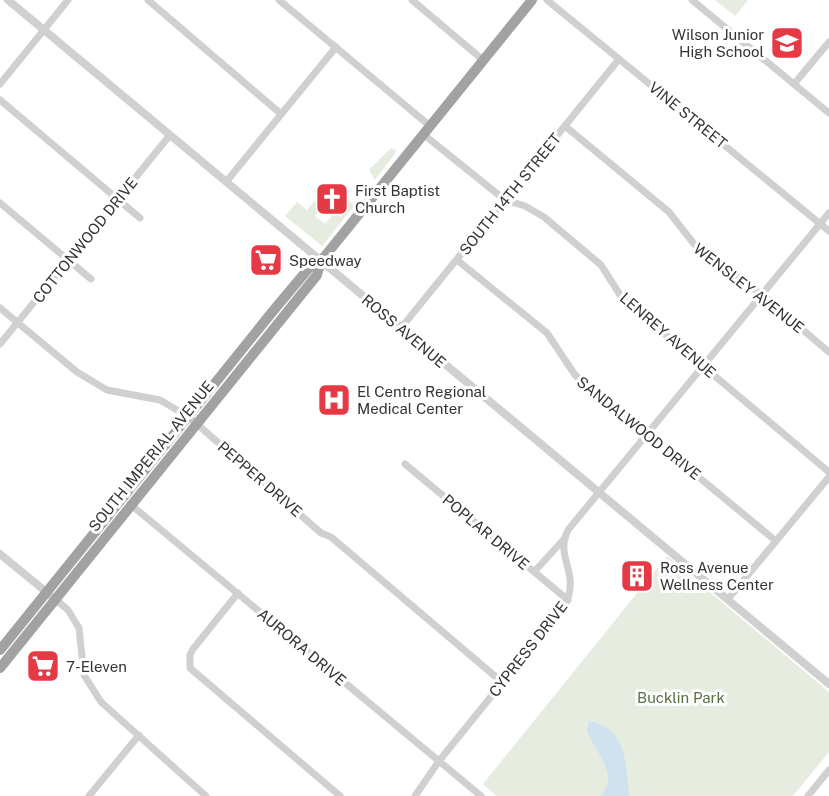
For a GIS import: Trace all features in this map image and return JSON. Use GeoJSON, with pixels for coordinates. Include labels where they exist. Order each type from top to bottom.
{"type":"FeatureCollection","features":[{"type":"Feature","properties":{"kind":"highway","name":"SOUTH IMPERIAL AVENUE"},"geometry":{"type":"LineString","coordinates":[[193,420],[252,337],[309,268],[321,261],[532,0]]}},
{"type":"Feature","properties":{"kind":"highway","name":"SOUTH IMPERIAL AVENUE"},"geometry":{"type":"LineString","coordinates":[[0,668],[51,596],[127,501],[193,420],[261,345],[317,275],[321,261]]}},
{"type":"Feature","properties":{"kind":"highway"},"geometry":{"type":"LineString","coordinates":[[252,337],[261,345]]}},
{"type":"Feature","properties":{"kind":"highway","name":"SOUTH IMPERIAL AVENUE"},"geometry":{"type":"LineString","coordinates":[[0,650],[51,596]]}},
{"type":"Feature","properties":{"kind":"street","name":"ROSS AVENUE"},"geometry":{"type":"LineString","coordinates":[[8,0],[829,684]]}},
{"type":"Feature","properties":{"kind":"street"},"geometry":{"type":"LineString","coordinates":[[0,84],[68,0]]}},
{"type":"Feature","properties":{"kind":"street"},"geometry":{"type":"LineString","coordinates":[[148,0],[281,114]]}},
{"type":"Feature","properties":{"kind":"street","name":"LENREY AVENUE"},"geometry":{"type":"LineString","coordinates":[[279,0],[336,47],[505,200],[544,217],[593,258],[601,265],[622,298],[829,472]]}},
{"type":"Feature","properties":{"kind":"street"},"geometry":{"type":"LineString","coordinates":[[412,0],[483,60]]}},
{"type":"Feature","properties":{"kind":"street","name":"VINE STREET"},"geometry":{"type":"LineString","coordinates":[[547,0],[829,231]]}},
{"type":"Feature","properties":{"kind":"street"},"geometry":{"type":"LineString","coordinates":[[692,0],[829,113]]}},
{"type":"Feature","properties":{"kind":"street"},"geometry":{"type":"LineString","coordinates":[[794,84],[829,42]]}},
{"type":"Feature","properties":{"kind":"street"},"geometry":{"type":"LineString","coordinates":[[226,182],[336,47]]}},
{"type":"Feature","properties":{"kind":"street","name":"SOUTH 14TH STREET"},"geometry":{"type":"LineString","coordinates":[[401,328],[619,59]]}},
{"type":"Feature","properties":{"kind":"street"},"geometry":{"type":"LineString","coordinates":[[0,100],[141,218]]}},
{"type":"Feature","properties":{"kind":"street","name":"WENSLEY AVENUE"},"geometry":{"type":"LineString","coordinates":[[565,126],[669,212],[694,244],[762,295],[829,352]]}},
{"type":"Feature","properties":{"kind":"street","name":"COTTONWOOD DRIVE"},"geometry":{"type":"LineString","coordinates":[[0,344],[171,135]]}},
{"type":"Feature","properties":{"kind":"street"},"geometry":{"type":"LineString","coordinates":[[0,203],[91,279]]}},
{"type":"Feature","properties":{"kind":"street"},"geometry":{"type":"LineString","coordinates":[[534,572],[565,538],[647,434],[829,213]]}},
{"type":"Feature","properties":{"kind":"street","name":"SANDALWOOD DRIVE"},"geometry":{"type":"LineString","coordinates":[[457,260],[547,333],[575,375],[776,541]]}},
{"type":"Feature","properties":{"kind":"street","name":"PEPPER DRIVE"},"geometry":{"type":"LineString","coordinates":[[0,308],[77,372],[107,390],[160,400],[193,420],[321,533],[331,537],[503,683]]}},
{"type":"Feature","properties":{"kind":"street","name":"POPLAR DRIVE"},"geometry":{"type":"LineString","coordinates":[[405,464],[568,600]]}},
{"type":"Feature","properties":{"kind":"street"},"geometry":{"type":"LineString","coordinates":[[728,599],[829,477]]}},
{"type":"Feature","properties":{"kind":"street","name":"AURORA DRIVE"},"geometry":{"type":"LineString","coordinates":[[127,501],[481,796]]}},
{"type":"Feature","properties":{"kind":"street","name":"CYPRESS DRIVE"},"geometry":{"type":"LineString","coordinates":[[415,796],[439,761],[568,600],[572,584],[563,548],[565,538]]}},
{"type":"Feature","properties":{"kind":"street"},"geometry":{"type":"LineString","coordinates":[[0,554],[68,610],[78,628],[84,675],[100,702],[206,796]]}},
{"type":"Feature","properties":{"kind":"street"},"geometry":{"type":"LineString","coordinates":[[238,593],[194,649],[189,662],[195,674],[340,796]]}},
{"type":"Feature","properties":{"kind":"street"},"geometry":{"type":"LineString","coordinates":[[89,796],[139,735]]}},
{"type":"Feature","properties":{"kind":"street"},"geometry":{"type":"LineString","coordinates":[[808,796],[829,770]]}},
{"type":"Feature","properties":{"kind":"green space"},"geometry":{"type":"Polygon","coordinates":[[[715,0],[748,0],[735,16],[715,0]]]}},
{"type":"Feature","properties":{"kind":"green space"},"geometry":{"type":"Polygon","coordinates":[[[391,148],[397,151],[375,180],[369,170],[391,148]]]}},
{"type":"Feature","properties":{"kind":"green space"},"geometry":{"type":"Polygon","coordinates":[[[318,197],[326,203],[315,216],[325,224],[347,199],[354,206],[322,246],[285,216],[297,202],[307,210],[318,197]]]}},
{"type":"Feature","properties":{"kind":"green space","name":"Bucklin Park"},"geometry":{"type":"Polygon","coordinates":[[[667,556],[829,692],[829,752],[793,796],[496,796],[483,784],[667,556]]]}},
{"type":"Feature","properties":{"kind":"water"},"geometry":{"type":"Polygon","coordinates":[[[589,721],[602,725],[618,740],[623,750],[629,796],[600,796],[606,788],[607,772],[587,731],[589,721]]]}},
{"type":"Feature","properties":{"kind":"place","name":"Wilson Junior High School"},"geometry":{"type":"Point","coordinates":[787,43]}},
{"type":"Feature","properties":{"kind":"place","name":"First Baptist Church"},"geometry":{"type":"Point","coordinates":[332,199]}},
{"type":"Feature","properties":{"kind":"place","name":"Speedway"},"geometry":{"type":"Point","coordinates":[266,260]}},
{"type":"Feature","properties":{"kind":"place","name":"El Centro Regional Medical Center"},"geometry":{"type":"Point","coordinates":[334,400]}},
{"type":"Feature","properties":{"kind":"place","name":"Ross Avenue Wellness Center"},"geometry":{"type":"Point","coordinates":[637,576]}},
{"type":"Feature","properties":{"kind":"place","name":"7-Eleven"},"geometry":{"type":"Point","coordinates":[43,666]}}]}
